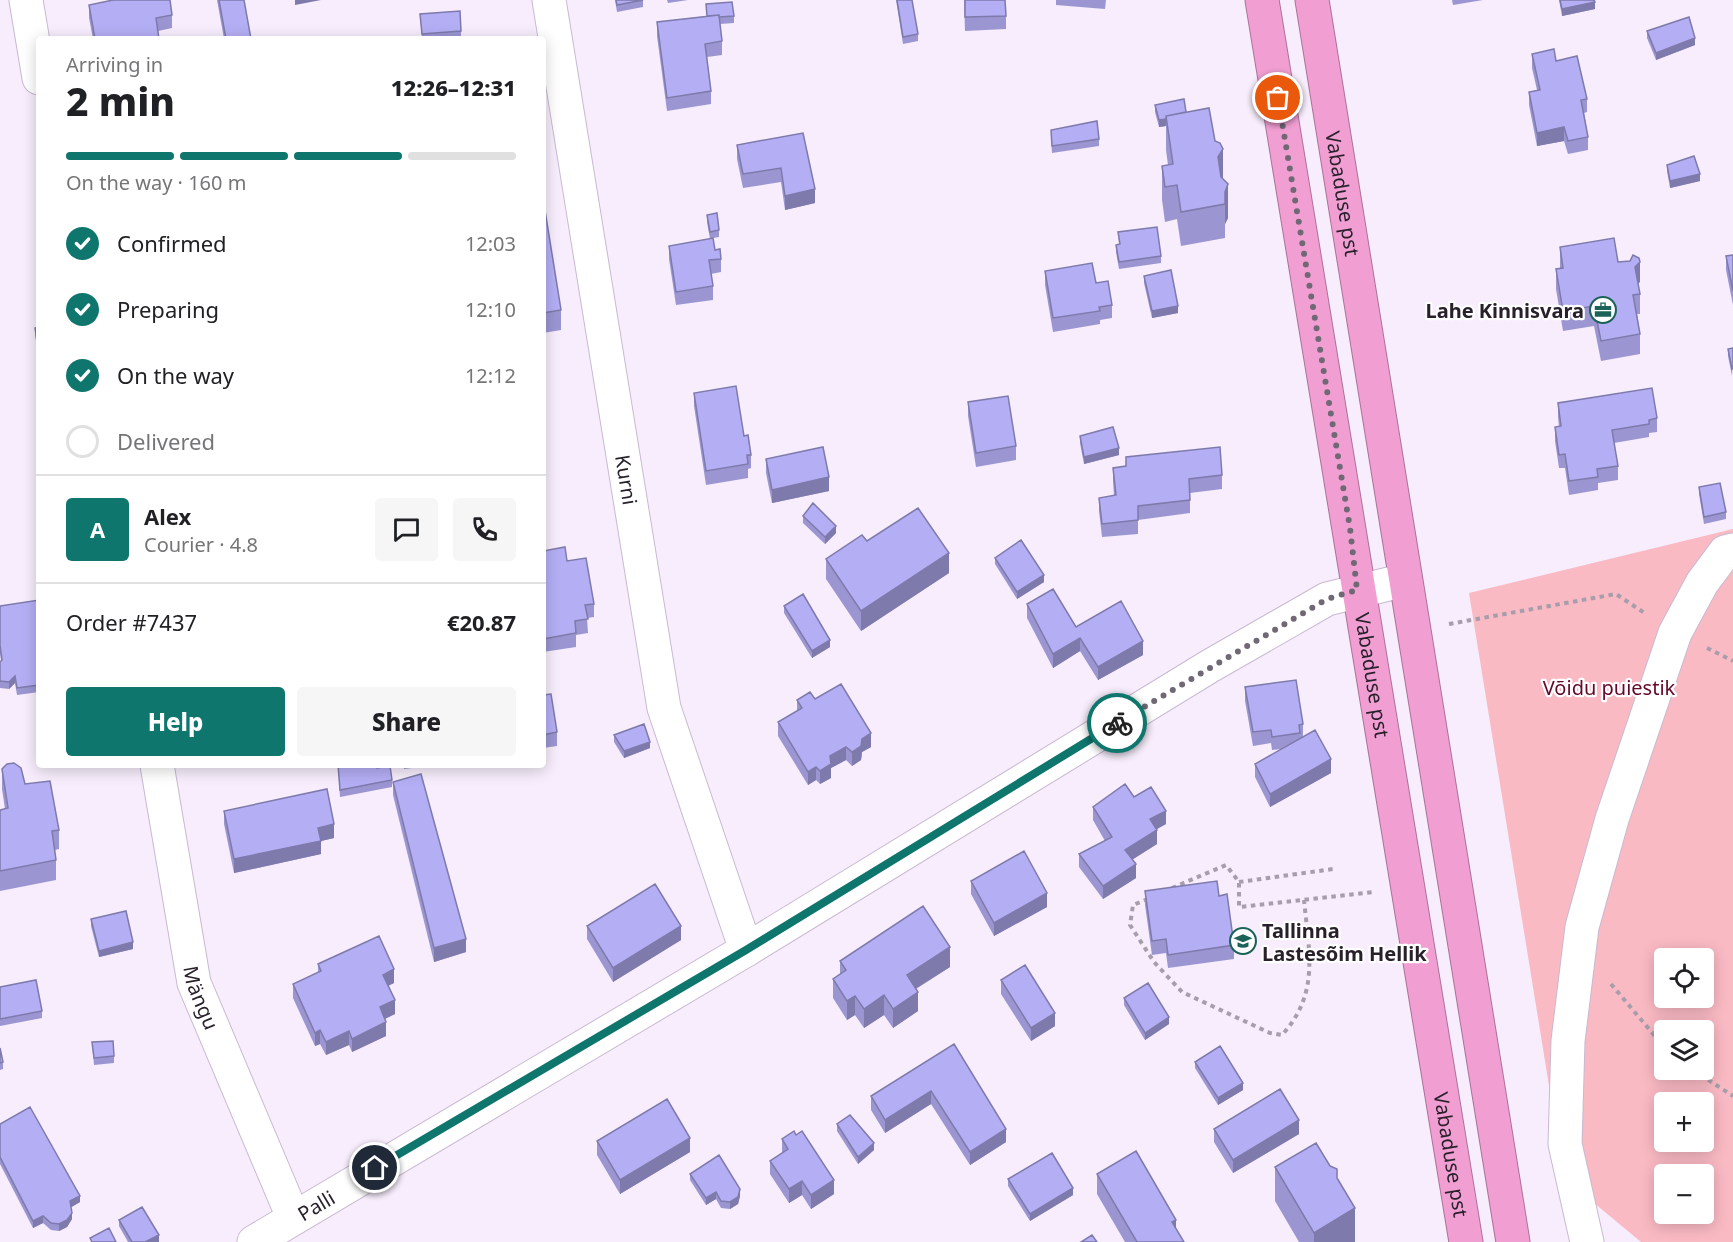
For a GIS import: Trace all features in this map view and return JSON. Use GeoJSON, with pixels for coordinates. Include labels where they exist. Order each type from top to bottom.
{"type":"FeatureCollection","features":[{"type":"Feature","properties":{"kind":"highway","name":"Vabaduse pst"},"geometry":{"type":"LineString","coordinates":[[1262,0],[1350,528],[1357,590],[1466,1242]]}},
{"type":"Feature","properties":{"kind":"highway","name":"Vabaduse pst"},"geometry":{"type":"LineString","coordinates":[[1312,0],[1513,1242]]}},
{"type":"Feature","properties":{"kind":"street"},"geometry":{"type":"LineString","coordinates":[[26,0],[36,60]]}},
{"type":"Feature","properties":{"kind":"street","name":"Kurni"},"geometry":{"type":"LineString","coordinates":[[549,0],[664,708],[746,950]]}},
{"type":"Feature","properties":{"kind":"street"},"geometry":{"type":"LineString","coordinates":[[1587,1242],[1565,1144],[1568,1041],[1582,927],[1612,819],[1675,633],[1701,583],[1725,552],[1733,550]]}},
{"type":"Feature","properties":{"kind":"street","name":"Palli"},"geometry":{"type":"LineString","coordinates":[[254,1242],[746,950],[1210,666],[1327,599],[1405,580]]}},
{"type":"Feature","properties":{"kind":"street","name":"Mängu"},"geometry":{"type":"LineString","coordinates":[[158,768],[194,982],[293,1217]]}},
{"type":"Feature","properties":{"kind":"path"},"geometry":{"type":"LineString","coordinates":[[1439,626],[1616,594],[1675,633],[1733,661]]}},
{"type":"Feature","properties":{"kind":"path"},"geometry":{"type":"LineString","coordinates":[[1164,892],[1226,865],[1239,882],[1239,907],[1378,891]]}},
{"type":"Feature","properties":{"kind":"path"},"geometry":{"type":"LineString","coordinates":[[1239,882],[1333,869]]}},
{"type":"Feature","properties":{"kind":"path"},"geometry":{"type":"LineString","coordinates":[[1154,896],[1133,905],[1130,925],[1154,962],[1182,992],[1270,1033],[1281,1035],[1295,1020],[1305,1002],[1310,960],[1304,900]]}},
{"type":"Feature","properties":{"kind":"path"},"geometry":{"type":"LineString","coordinates":[[1580,948],[1654,1035]]}},
{"type":"Feature","properties":{"kind":"path"},"geometry":{"type":"LineString","coordinates":[[1708,1080],[1733,1096]]}},
{"type":"Feature","properties":{"kind":"green space","name":"Võidu puiestik"},"geometry":{"type":"Polygon","coordinates":[[[1733,529],[1733,1242],[1641,1242],[1564,1178],[1469,593],[1733,529]]]}},
{"type":"Feature","properties":{"kind":"building"},"geometry":{"type":"Polygon","coordinates":[[[113,0],[170,0],[172,15],[156,18],[159,36],[94,36],[89,5],[113,0]]]}},
{"type":"Feature","properties":{"kind":"building"},"geometry":{"type":"Polygon","coordinates":[[[219,0],[244,0],[250,36],[225,36],[219,0]]]}},
{"type":"Feature","properties":{"kind":"building"},"geometry":{"type":"Polygon","coordinates":[[[616,0],[643,0],[617,5],[616,0]]]}},
{"type":"Feature","properties":{"kind":"building"},"geometry":{"type":"Polygon","coordinates":[[[897,0],[912,0],[918,34],[903,37],[897,0]]]}},
{"type":"Feature","properties":{"kind":"building"},"geometry":{"type":"Polygon","coordinates":[[[965,0],[1005,0],[1006,16],[965,17],[965,0]]]}},
{"type":"Feature","properties":{"kind":"building"},"geometry":{"type":"Polygon","coordinates":[[[1560,0],[1594,0],[1595,2],[1562,9],[1560,0]]]}},
{"type":"Feature","properties":{"kind":"building"},"geometry":{"type":"Polygon","coordinates":[[[732,2],[734,16],[707,16],[706,4],[732,2]]]}},
{"type":"Feature","properties":{"kind":"building"},"geometry":{"type":"Polygon","coordinates":[[[460,11],[461,31],[422,34],[420,14],[460,11]]]}},
{"type":"Feature","properties":{"kind":"building"},"geometry":{"type":"Polygon","coordinates":[[[719,15],[722,41],[705,44],[711,91],[667,98],[657,22],[719,15]]]}},
{"type":"Feature","properties":{"kind":"building"},"geometry":{"type":"Polygon","coordinates":[[[1689,17],[1695,38],[1656,53],[1647,31],[1689,17]]]}},
{"type":"Feature","properties":{"kind":"building"},"geometry":{"type":"Polygon","coordinates":[[[1554,49],[1556,61],[1577,56],[1587,99],[1581,100],[1588,137],[1568,141],[1564,127],[1537,133],[1529,92],[1540,90],[1532,54],[1554,49]]]}},
{"type":"Feature","properties":{"kind":"building"},"geometry":{"type":"Polygon","coordinates":[[[1184,99],[1186,112],[1166,116],[1166,119],[1159,120],[1155,105],[1184,99]]]}},
{"type":"Feature","properties":{"kind":"building"},"geometry":{"type":"Polygon","coordinates":[[[1209,108],[1215,141],[1220,143],[1223,149],[1218,157],[1221,177],[1228,184],[1225,204],[1181,212],[1177,185],[1165,187],[1162,166],[1173,164],[1166,116],[1209,108]]]}},
{"type":"Feature","properties":{"kind":"building"},"geometry":{"type":"Polygon","coordinates":[[[1097,121],[1099,139],[1052,146],[1051,130],[1097,121]]]}},
{"type":"Feature","properties":{"kind":"building"},"geometry":{"type":"Polygon","coordinates":[[[803,133],[815,189],[785,196],[781,168],[743,174],[737,145],[803,133]]]}},
{"type":"Feature","properties":{"kind":"building"},"geometry":{"type":"Polygon","coordinates":[[[1694,156],[1700,174],[1670,181],[1667,165],[1694,156]]]}},
{"type":"Feature","properties":{"kind":"building"},"geometry":{"type":"Polygon","coordinates":[[[717,213],[719,230],[710,232],[707,215],[717,213]]]}},
{"type":"Feature","properties":{"kind":"building"},"geometry":{"type":"Polygon","coordinates":[[[546,216],[561,310],[546,312],[546,216]]]}},
{"type":"Feature","properties":{"kind":"building"},"geometry":{"type":"Polygon","coordinates":[[[1157,227],[1161,256],[1119,262],[1116,245],[1120,244],[1118,232],[1157,227]]]}},
{"type":"Feature","properties":{"kind":"building"},"geometry":{"type":"Polygon","coordinates":[[[713,238],[715,250],[720,249],[721,259],[709,260],[713,286],[676,292],[669,246],[713,238]]]}},
{"type":"Feature","properties":{"kind":"building"},"geometry":{"type":"Polygon","coordinates":[[[1614,238],[1618,262],[1630,261],[1633,255],[1639,258],[1640,262],[1635,267],[1640,294],[1633,295],[1640,334],[1601,341],[1594,306],[1563,311],[1556,269],[1563,268],[1560,247],[1614,238]]]}},
{"type":"Feature","properties":{"kind":"building"},"geometry":{"type":"Polygon","coordinates":[[[1733,255],[1733,291],[1726,256],[1733,255]]]}},
{"type":"Feature","properties":{"kind":"building"},"geometry":{"type":"Polygon","coordinates":[[[1092,263],[1096,283],[1108,281],[1112,305],[1099,307],[1100,311],[1053,318],[1045,271],[1092,263]]]}},
{"type":"Feature","properties":{"kind":"building"},"geometry":{"type":"Polygon","coordinates":[[[1171,270],[1178,306],[1152,311],[1144,276],[1171,270]]]}},
{"type":"Feature","properties":{"kind":"building"},"geometry":{"type":"Polygon","coordinates":[[[1733,348],[1733,369],[1732,369],[1728,349],[1733,348]]]}},
{"type":"Feature","properties":{"kind":"building"},"geometry":{"type":"Polygon","coordinates":[[[736,386],[744,436],[748,435],[751,455],[747,455],[748,464],[706,471],[694,393],[736,386]]]}},
{"type":"Feature","properties":{"kind":"building"},"geometry":{"type":"Polygon","coordinates":[[[1652,388],[1657,418],[1649,420],[1649,424],[1612,430],[1618,466],[1597,469],[1598,477],[1569,481],[1565,454],[1559,455],[1555,427],[1561,426],[1558,403],[1652,388]]]}},
{"type":"Feature","properties":{"kind":"building"},"geometry":{"type":"Polygon","coordinates":[[[1008,396],[1016,446],[976,453],[968,402],[1008,396]]]}},
{"type":"Feature","properties":{"kind":"building"},"geometry":{"type":"Polygon","coordinates":[[[1113,427],[1119,448],[1084,457],[1080,436],[1113,427]]]}},
{"type":"Feature","properties":{"kind":"building"},"geometry":{"type":"Polygon","coordinates":[[[823,447],[829,477],[772,490],[766,459],[823,447]]]}},
{"type":"Feature","properties":{"kind":"building"},"geometry":{"type":"Polygon","coordinates":[[[1220,447],[1222,475],[1189,479],[1190,500],[1138,506],[1138,520],[1102,524],[1099,498],[1116,495],[1113,468],[1126,466],[1126,457],[1220,447]]]}},
{"type":"Feature","properties":{"kind":"building"},"geometry":{"type":"Polygon","coordinates":[[[1720,483],[1726,512],[1704,517],[1699,487],[1720,483]]]}},
{"type":"Feature","properties":{"kind":"building"},"geometry":{"type":"Polygon","coordinates":[[[813,503],[836,526],[825,537],[803,516],[813,503]]]}},
{"type":"Feature","properties":{"kind":"building"},"geometry":{"type":"Polygon","coordinates":[[[918,508],[949,553],[861,611],[826,559],[862,535],[867,541],[918,508]]]}},
{"type":"Feature","properties":{"kind":"building"},"geometry":{"type":"Polygon","coordinates":[[[1021,540],[1044,575],[1017,592],[995,558],[1021,540]]]}},
{"type":"Feature","properties":{"kind":"building"},"geometry":{"type":"Polygon","coordinates":[[[565,547],[567,561],[586,558],[594,604],[585,605],[588,619],[575,621],[576,633],[546,638],[546,550],[565,547]]]}},
{"type":"Feature","properties":{"kind":"building"},"geometry":{"type":"Polygon","coordinates":[[[1053,589],[1076,627],[1121,601],[1143,641],[1098,667],[1080,638],[1053,654],[1027,604],[1053,589]]]}},
{"type":"Feature","properties":{"kind":"building"},"geometry":{"type":"Polygon","coordinates":[[[803,594],[830,640],[812,651],[784,606],[803,594]]]}},
{"type":"Feature","properties":{"kind":"building"},"geometry":{"type":"Polygon","coordinates":[[[36,600],[36,685],[17,688],[15,676],[9,682],[0,681],[0,662],[2,660],[0,606],[36,600]]]}},
{"type":"Feature","properties":{"kind":"building"},"geometry":{"type":"Polygon","coordinates":[[[1296,680],[1303,724],[1299,725],[1300,733],[1272,737],[1271,730],[1253,732],[1245,687],[1296,680]]]}},
{"type":"Feature","properties":{"kind":"building"},"geometry":{"type":"Polygon","coordinates":[[[841,684],[871,733],[862,739],[861,746],[852,752],[846,747],[830,756],[831,764],[820,771],[816,767],[808,772],[778,722],[802,708],[797,700],[810,692],[815,699],[841,684]]]}},
{"type":"Feature","properties":{"kind":"building"},"geometry":{"type":"Polygon","coordinates":[[[551,694],[557,732],[546,734],[546,695],[551,694]]]}},
{"type":"Feature","properties":{"kind":"building"},"geometry":{"type":"Polygon","coordinates":[[[644,724],[650,742],[624,751],[614,735],[644,724]]]}},
{"type":"Feature","properties":{"kind":"building"},"geometry":{"type":"Polygon","coordinates":[[[1315,730],[1331,759],[1270,794],[1255,764],[1315,730]]]}},
{"type":"Feature","properties":{"kind":"building"},"geometry":{"type":"Polygon","coordinates":[[[14,763],[21,768],[25,784],[50,781],[59,830],[52,831],[56,860],[0,871],[0,810],[8,808],[2,769],[7,764],[14,763]]]}},
{"type":"Feature","properties":{"kind":"building"},"geometry":{"type":"Polygon","coordinates":[[[338,768],[390,768],[392,780],[340,790],[338,768]]]}},
{"type":"Feature","properties":{"kind":"building"},"geometry":{"type":"Polygon","coordinates":[[[421,774],[466,939],[434,948],[393,782],[421,774]]]}},
{"type":"Feature","properties":{"kind":"building"},"geometry":{"type":"Polygon","coordinates":[[[1125,784],[1134,797],[1151,787],[1166,811],[1150,819],[1157,830],[1125,850],[1136,864],[1103,886],[1079,854],[1112,837],[1093,807],[1125,784]]]}},
{"type":"Feature","properties":{"kind":"building"},"geometry":{"type":"Polygon","coordinates":[[[327,789],[334,824],[318,828],[321,841],[234,859],[224,811],[327,789]]]}},
{"type":"Feature","properties":{"kind":"building"},"geometry":{"type":"Polygon","coordinates":[[[1024,851],[1047,893],[994,923],[971,881],[1024,851]]]}},
{"type":"Feature","properties":{"kind":"building"},"geometry":{"type":"Polygon","coordinates":[[[1217,881],[1219,896],[1227,894],[1234,945],[1168,955],[1166,939],[1152,941],[1145,891],[1217,881]]]}},
{"type":"Feature","properties":{"kind":"building"},"geometry":{"type":"Polygon","coordinates":[[[655,884],[681,926],[613,968],[587,926],[655,884]]]}},
{"type":"Feature","properties":{"kind":"building"},"geometry":{"type":"Polygon","coordinates":[[[923,906],[950,947],[907,975],[918,992],[893,1009],[884,995],[864,1009],[855,996],[847,1001],[833,979],[846,970],[840,961],[923,906]]]}},
{"type":"Feature","properties":{"kind":"building"},"geometry":{"type":"Polygon","coordinates":[[[126,911],[133,942],[99,951],[91,919],[126,911]]]}},
{"type":"Feature","properties":{"kind":"building"},"geometry":{"type":"Polygon","coordinates":[[[379,936],[394,969],[383,975],[395,1000],[380,1007],[386,1022],[352,1039],[349,1031],[326,1042],[320,1030],[315,1033],[293,984],[321,971],[318,964],[379,936]]]}},
{"type":"Feature","properties":{"kind":"building"},"geometry":{"type":"Polygon","coordinates":[[[1025,965],[1055,1013],[1031,1028],[1001,980],[1025,965]]]}},
{"type":"Feature","properties":{"kind":"building"},"geometry":{"type":"Polygon","coordinates":[[[36,980],[42,1011],[0,1019],[0,987],[36,980]]]}},
{"type":"Feature","properties":{"kind":"building"},"geometry":{"type":"Polygon","coordinates":[[[1148,983],[1169,1017],[1145,1033],[1124,998],[1148,983]]]}},
{"type":"Feature","properties":{"kind":"building"},"geometry":{"type":"Polygon","coordinates":[[[113,1041],[114,1056],[94,1058],[92,1042],[113,1041]]]}},
{"type":"Feature","properties":{"kind":"building"},"geometry":{"type":"Polygon","coordinates":[[[954,1044],[1006,1129],[970,1152],[931,1091],[885,1120],[871,1096],[954,1044]]]}},
{"type":"Feature","properties":{"kind":"building"},"geometry":{"type":"Polygon","coordinates":[[[1220,1046],[1243,1083],[1218,1098],[1195,1062],[1220,1046]]]}},
{"type":"Feature","properties":{"kind":"building"},"geometry":{"type":"Polygon","coordinates":[[[1280,1089],[1299,1120],[1233,1160],[1214,1129],[1280,1089]]]}},
{"type":"Feature","properties":{"kind":"building"},"geometry":{"type":"Polygon","coordinates":[[[667,1099],[690,1138],[620,1180],[597,1141],[667,1099]]]}},
{"type":"Feature","properties":{"kind":"building"},"geometry":{"type":"Polygon","coordinates":[[[30,1107],[80,1196],[70,1201],[72,1213],[67,1220],[59,1224],[51,1223],[43,1216],[33,1221],[0,1157],[0,1124],[30,1107]]]}},
{"type":"Feature","properties":{"kind":"building"},"geometry":{"type":"Polygon","coordinates":[[[850,1115],[874,1143],[858,1157],[837,1124],[850,1115]]]}},
{"type":"Feature","properties":{"kind":"building"},"geometry":{"type":"Polygon","coordinates":[[[794,1131],[796,1135],[802,1131],[834,1180],[811,1195],[802,1181],[789,1189],[770,1161],[788,1149],[782,1139],[794,1131]]]}},
{"type":"Feature","properties":{"kind":"building"},"geometry":{"type":"Polygon","coordinates":[[[1316,1143],[1330,1166],[1337,1169],[1337,1178],[1355,1208],[1314,1233],[1275,1167],[1316,1143]]]}},
{"type":"Feature","properties":{"kind":"building"},"geometry":{"type":"Polygon","coordinates":[[[1136,1151],[1176,1220],[1172,1222],[1184,1242],[1137,1242],[1097,1174],[1136,1151]]]}},
{"type":"Feature","properties":{"kind":"building"},"geometry":{"type":"Polygon","coordinates":[[[1052,1153],[1073,1188],[1030,1214],[1008,1179],[1052,1153]]]}},
{"type":"Feature","properties":{"kind":"building"},"geometry":{"type":"Polygon","coordinates":[[[719,1155],[740,1189],[738,1197],[730,1202],[721,1201],[716,1192],[706,1198],[690,1174],[719,1155]]]}},
{"type":"Feature","properties":{"kind":"building"},"geometry":{"type":"Polygon","coordinates":[[[142,1207],[159,1235],[145,1242],[132,1242],[119,1220],[142,1207]]]}},
{"type":"Feature","properties":{"kind":"building"},"geometry":{"type":"Polygon","coordinates":[[[109,1228],[116,1242],[92,1242],[90,1238],[109,1228]]]}},
{"type":"Feature","properties":{"kind":"building"},"geometry":{"type":"Polygon","coordinates":[[[1092,1235],[1097,1242],[1081,1242],[1092,1235]]]}},
{"type":"Feature","properties":{"kind":"way so far"},"geometry":{"type":"LineString","coordinates":[[1117,723],[1327,599],[1357,590],[1350,528],[1278,98]]}},
{"type":"Feature","properties":{"kind":"place","name":"Lahe Kinnisvara"},"geometry":{"type":"Point","coordinates":[1603,310]}},
{"type":"Feature","properties":{"kind":"place","name":"Tallinna Lastesõim Hellik"},"geometry":{"type":"Point","coordinates":[1243,941]}},
{"type":"Feature","properties":{"kind":"route"},"geometry":{"type":"LineString","coordinates":[[375,1168],[746,950],[1117,723]]}}]}
